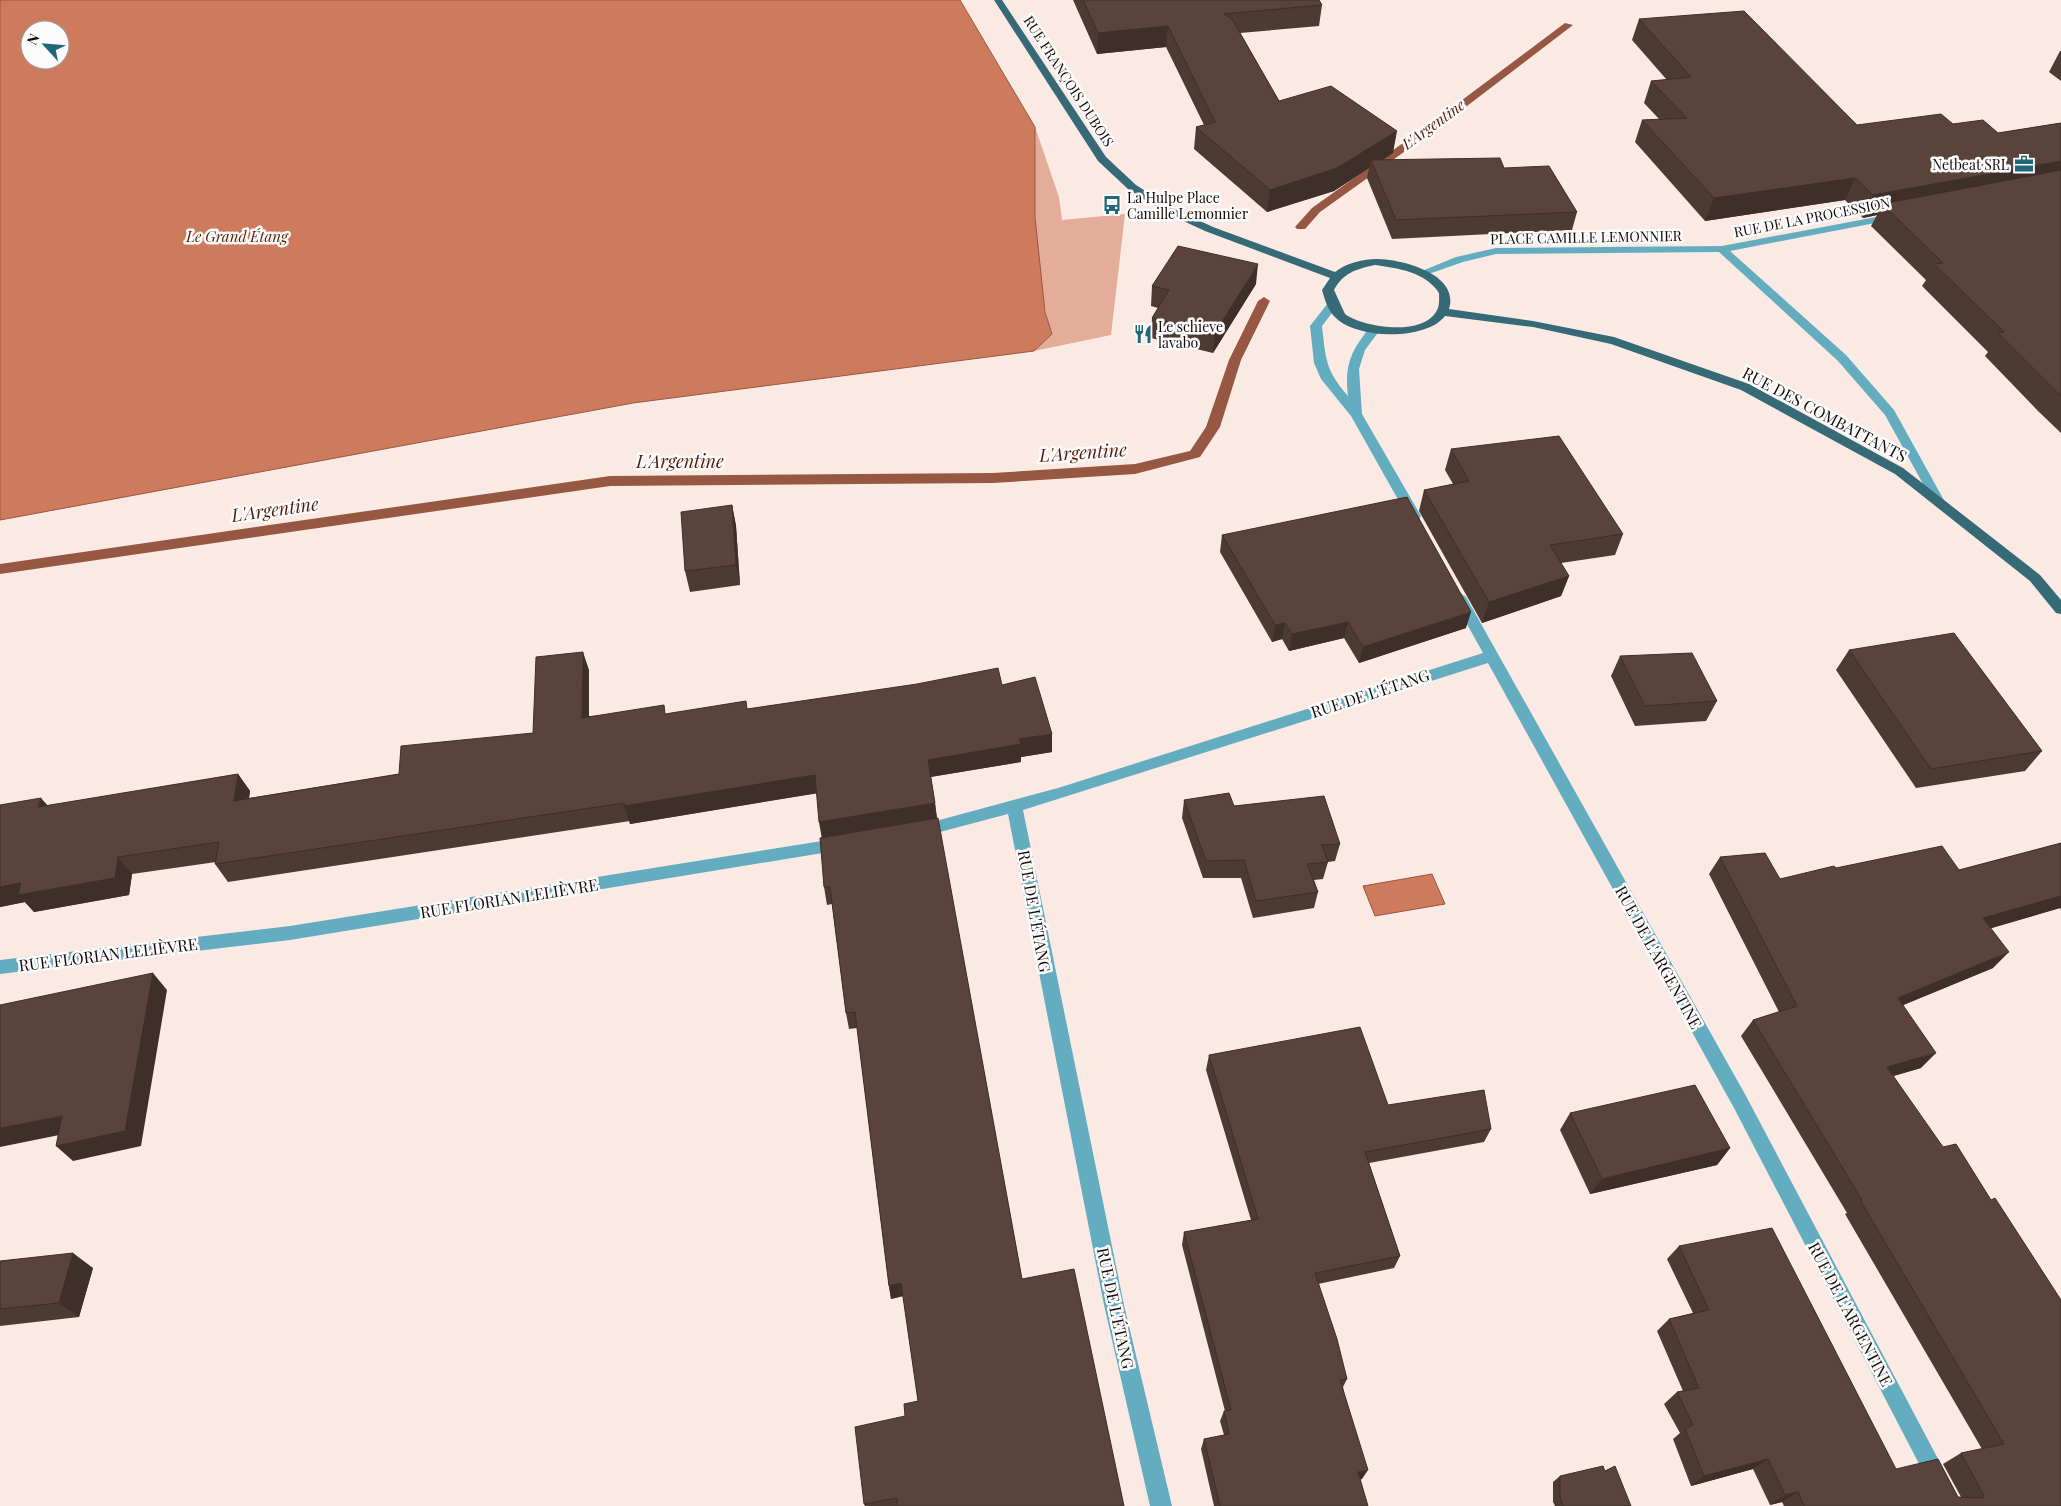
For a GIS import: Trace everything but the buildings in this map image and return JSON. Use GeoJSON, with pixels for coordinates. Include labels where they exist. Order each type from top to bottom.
{"type":"FeatureCollection","features":[{"type":"Feature","properties":{"kind":"main road","name":"RUE FRANÇOIS DUBOIS"},"geometry":{"type":"LineString","coordinates":[[998,0],[1102,159],[1132,187],[1170,211],[1209,230],[1335,276]]}},
{"type":"Feature","properties":{"kind":"main road"},"geometry":{"type":"LineString","coordinates":[[1375,262],[1400,264],[1423,273],[1439,285],[1446,298],[1443,312],[1432,323],[1413,329],[1374,330],[1344,319],[1332,305],[1328,290],[1335,276],[1352,266],[1375,262]]}},
{"type":"Feature","properties":{"kind":"main road","name":"RUE DES COMBATTANTS"},"geometry":{"type":"LineString","coordinates":[[1443,312],[1533,324],[1614,341],[1745,387],[1899,471],[2036,578],[2061,608]]}},
{"type":"Feature","properties":{"kind":"street","name":"RUE DE LA PROCESSION"},"geometry":{"type":"LineString","coordinates":[[1722,249],[1906,214]]}},
{"type":"Feature","properties":{"kind":"street","name":"RUE DE LA PROCESSION"},"geometry":{"type":"LineString","coordinates":[[1722,249],[1842,358],[1890,413],[1939,502]]}},
{"type":"Feature","properties":{"kind":"street","name":"PLACE CAMILLE LEMONNIER"},"geometry":{"type":"LineString","coordinates":[[1423,273],[1460,258],[1496,252],[1722,249]]}},
{"type":"Feature","properties":{"kind":"street"},"geometry":{"type":"LineString","coordinates":[[1332,305],[1316,326],[1320,363],[1327,379],[1356,414],[1419,526]]}},
{"type":"Feature","properties":{"kind":"street"},"geometry":{"type":"LineString","coordinates":[[1356,414],[1351,377],[1354,357],[1361,342],[1374,330]]}},
{"type":"Feature","properties":{"kind":"street","name":"RUE DE L'ARGENTINE"},"geometry":{"type":"LineString","coordinates":[[1454,587],[1740,1102],[1952,1506]]}},
{"type":"Feature","properties":{"kind":"street","name":"RUE DE L'ÉTANG"},"geometry":{"type":"LineString","coordinates":[[1161,1506],[1114,1305],[1024,868],[1022,839],[1014,806],[1492,656]]}},
{"type":"Feature","properties":{"kind":"street"},"geometry":{"type":"LineString","coordinates":[[902,834],[931,830],[1014,806]]}},
{"type":"Feature","properties":{"kind":"street","name":"RUE FLORIAN LELIÈVRE"},"geometry":{"type":"LineString","coordinates":[[0,967],[290,933],[852,842]]}},
{"type":"Feature","properties":{"kind":"shaded area"},"geometry":{"type":"Polygon","coordinates":[[[1035,127],[1059,197],[1062,220],[1125,214],[1111,335],[1034,351],[1052,334],[1040,285],[1037,259],[1035,127]]]}},
{"type":"Feature","properties":{"kind":"water","name":"Le Grand Étang"},"geometry":{"type":"Polygon","coordinates":[[[0,0],[960,0],[1035,127],[1035,217],[1045,312],[1052,334],[1034,351],[633,403],[0,520],[0,0]]]}},
{"type":"Feature","properties":{"kind":"water"},"geometry":{"type":"Polygon","coordinates":[[[1432,874],[1445,904],[1375,916],[1363,886],[1432,874]]]}},
{"type":"Feature","properties":{"kind":"waterway","name":"L'Argentine"},"geometry":{"type":"LineString","coordinates":[[1301,227],[1316,210],[1442,120],[1568,25]]}},
{"type":"Feature","properties":{"kind":"waterway","name":"L'Argentine"},"geometry":{"type":"LineString","coordinates":[[0,569],[610,481],[993,478],[1135,469],[1195,454],[1213,427],[1235,360],[1264,301]]}},
{"type":"Feature","properties":{"kind":"place","name":"Netbeat SRL"},"geometry":{"type":"Point","coordinates":[2024,164]}},
{"type":"Feature","properties":{"kind":"place","name":"La Hulpe Place Camille Lemonnier"},"geometry":{"type":"Point","coordinates":[1112,205]}},
{"type":"Feature","properties":{"kind":"place","name":"Le schieve lavabo"},"geometry":{"type":"Point","coordinates":[1143,334]}}]}
